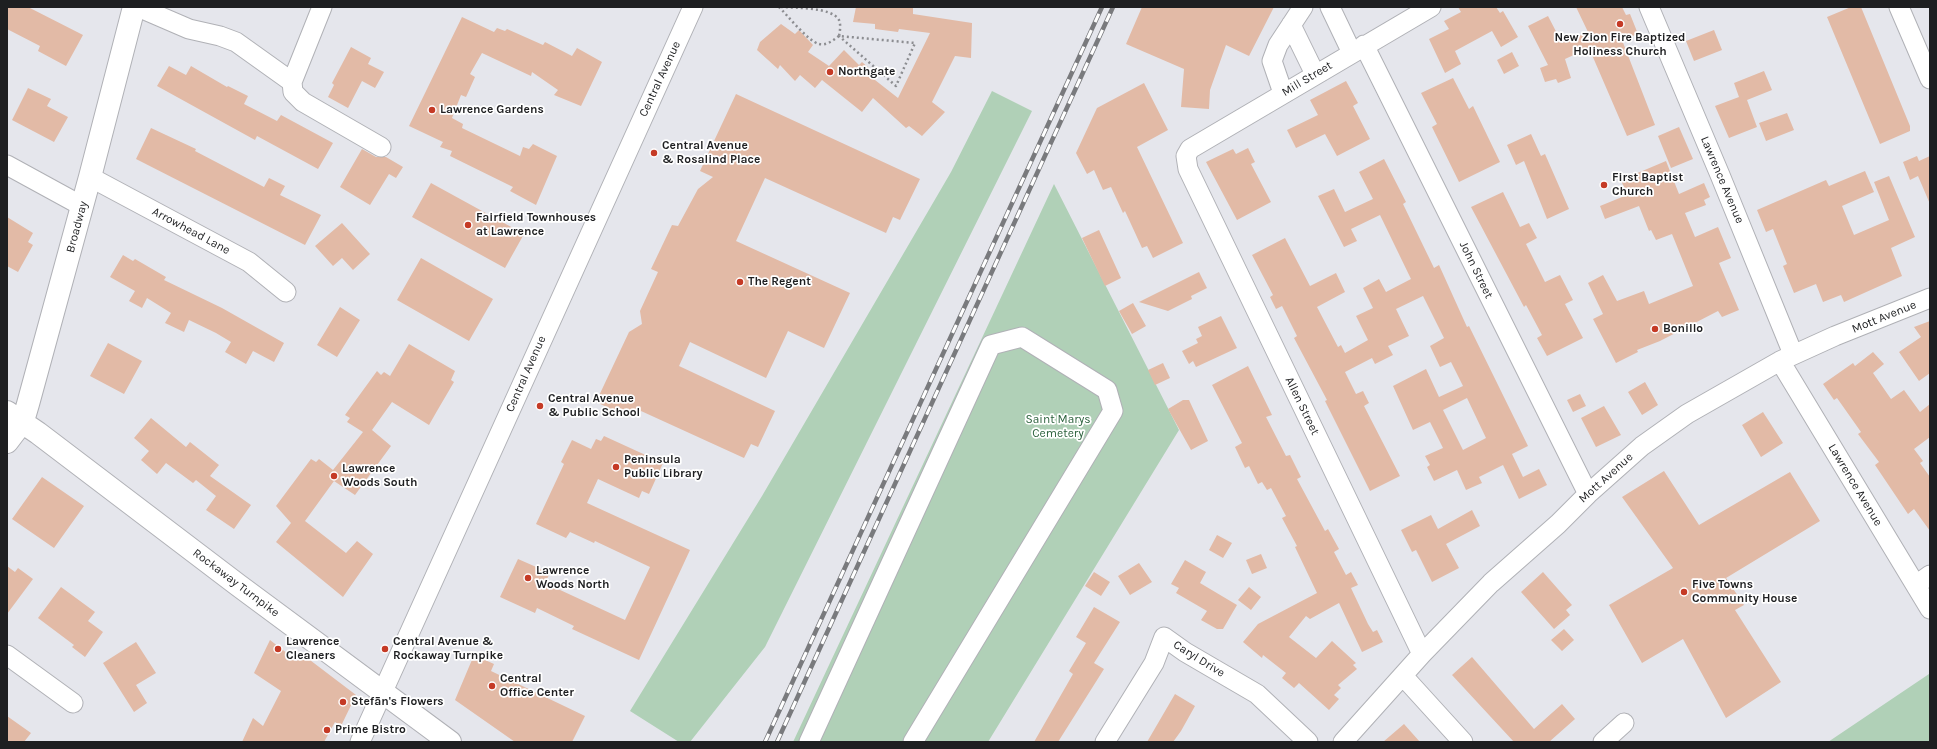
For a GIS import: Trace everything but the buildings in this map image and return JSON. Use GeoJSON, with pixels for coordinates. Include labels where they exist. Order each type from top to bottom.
{"type":"FeatureCollection","features":[{"type":"Feature","properties":{"kind":"main road","name":"Broadway"},"geometry":{"type":"LineString","coordinates":[[7,442],[82,206],[134,7]]}},
{"type":"Feature","properties":{"kind":"main road","name":"Rockaway Turnpike"},"geometry":{"type":"LineString","coordinates":[[15,417],[450,742]]}},
{"type":"Feature","properties":{"kind":"street"},"geometry":{"type":"LineString","coordinates":[[138,7],[189,29],[220,36],[236,42],[292,82]]}},
{"type":"Feature","properties":{"kind":"street"},"geometry":{"type":"LineString","coordinates":[[322,7],[292,82],[293,92],[303,102],[381,147]]}},
{"type":"Feature","properties":{"kind":"street","name":"Central Avenue"},"geometry":{"type":"LineString","coordinates":[[360,742],[693,7]]}},
{"type":"Feature","properties":{"kind":"street"},"geometry":{"type":"LineString","coordinates":[[1284,93],[1272,61],[1278,45],[1303,7]]}},
{"type":"Feature","properties":{"kind":"street","name":"John Street"},"geometry":{"type":"LineString","coordinates":[[1330,7],[1358,49],[1588,494]]}},
{"type":"Feature","properties":{"kind":"street","name":"Mill Street"},"geometry":{"type":"LineString","coordinates":[[1186,156],[1190,148],[1431,7]]}},
{"type":"Feature","properties":{"kind":"street","name":"Lawrence Avenue"},"geometry":{"type":"LineString","coordinates":[[1649,7],[1720,175],[1786,358],[1923,580],[1930,609]]}},
{"type":"Feature","properties":{"kind":"street"},"geometry":{"type":"LineString","coordinates":[[1899,7],[1930,79]]}},
{"type":"Feature","properties":{"kind":"street"},"geometry":{"type":"LineString","coordinates":[[1291,25],[1315,74]]}},
{"type":"Feature","properties":{"kind":"street","name":"Allen Street"},"geometry":{"type":"LineString","coordinates":[[1186,156],[1188,169],[1422,654]]}},
{"type":"Feature","properties":{"kind":"street"},"geometry":{"type":"LineString","coordinates":[[7,165],[82,206]]}},
{"type":"Feature","properties":{"kind":"street","name":"Arrowhead Lane"},"geometry":{"type":"LineString","coordinates":[[90,178],[248,262],[286,292]]}},
{"type":"Feature","properties":{"kind":"street","name":"Mott Avenue"},"geometry":{"type":"LineString","coordinates":[[1343,742],[1422,654],[1491,583],[1558,524],[1588,494],[1642,446],[1684,416],[1786,358],[1930,298]]}},
{"type":"Feature","properties":{"kind":"street"},"geometry":{"type":"LineString","coordinates":[[809,742],[991,345],[1022,337],[1107,390],[1114,411],[913,742]]}},
{"type":"Feature","properties":{"kind":"street","name":"Caryl Drive"},"geometry":{"type":"LineString","coordinates":[[1104,742],[1154,663],[1164,637],[1185,652],[1257,694],[1308,742]]}},
{"type":"Feature","properties":{"kind":"street"},"geometry":{"type":"LineString","coordinates":[[7,655],[73,703]]}},
{"type":"Feature","properties":{"kind":"street"},"geometry":{"type":"LineString","coordinates":[[1403,676],[1463,742]]}},
{"type":"Feature","properties":{"kind":"street"},"geometry":{"type":"LineString","coordinates":[[1603,742],[1624,723]]}},
{"type":"Feature","properties":{"kind":"path"},"geometry":{"type":"LineString","coordinates":[[780,7],[813,40],[820,44],[830,42],[839,36],[915,43],[896,86],[839,36]]}},
{"type":"Feature","properties":{"kind":"path"},"geometry":{"type":"LineString","coordinates":[[780,7],[831,13],[838,20],[840,27],[839,36]]}},
{"type":"Feature","properties":{"kind":"green space"},"geometry":{"type":"Polygon","coordinates":[[[992,91],[1032,111],[765,647],[690,742],[679,742],[630,711],[762,496],[951,172],[992,91]]]}},
{"type":"Feature","properties":{"kind":"green space","name":"Saint Marys Cemetery"},"geometry":{"type":"Polygon","coordinates":[[[1054,184],[1179,430],[988,742],[793,742],[1054,184]]]}},
{"type":"Feature","properties":{"kind":"green space"},"geometry":{"type":"Polygon","coordinates":[[[1929,674],[1930,742],[1828,742],[1929,674]]]}},
{"type":"Feature","properties":{"kind":"railway"},"geometry":{"type":"LineString","coordinates":[[765,742],[1102,7]]}},
{"type":"Feature","properties":{"kind":"railway"},"geometry":{"type":"LineString","coordinates":[[777,742],[1113,7]]}},
{"type":"Feature","properties":{"kind":"place","name":"New Zion Fire Baptized Holiness Church"},"geometry":{"type":"Point","coordinates":[1620,24]}},
{"type":"Feature","properties":{"kind":"place","name":"Northgate"},"geometry":{"type":"Point","coordinates":[830,72]}},
{"type":"Feature","properties":{"kind":"place","name":"Lawrence Gardens"},"geometry":{"type":"Point","coordinates":[432,110]}},
{"type":"Feature","properties":{"kind":"place","name":"Central Avenue & Rosalind Place"},"geometry":{"type":"Point","coordinates":[654,153]}},
{"type":"Feature","properties":{"kind":"place","name":"First Baptist Church"},"geometry":{"type":"Point","coordinates":[1604,185]}},
{"type":"Feature","properties":{"kind":"place","name":"Fairfield Townhouses at Lawrence"},"geometry":{"type":"Point","coordinates":[468,225]}},
{"type":"Feature","properties":{"kind":"place","name":"The Regent"},"geometry":{"type":"Point","coordinates":[740,282]}},
{"type":"Feature","properties":{"kind":"place","name":"Bonillo"},"geometry":{"type":"Point","coordinates":[1655,329]}},
{"type":"Feature","properties":{"kind":"place","name":"Central Avenue & Public School"},"geometry":{"type":"Point","coordinates":[540,406]}},
{"type":"Feature","properties":{"kind":"place","name":"Peninsula Public Library"},"geometry":{"type":"Point","coordinates":[616,467]}},
{"type":"Feature","properties":{"kind":"place","name":"Lawrence Woods South"},"geometry":{"type":"Point","coordinates":[334,476]}},
{"type":"Feature","properties":{"kind":"place","name":"Lawrence Woods North"},"geometry":{"type":"Point","coordinates":[528,578]}},
{"type":"Feature","properties":{"kind":"place","name":"Five Towns Community House"},"geometry":{"type":"Point","coordinates":[1684,592]}},
{"type":"Feature","properties":{"kind":"place","name":"Lawrence Cleaners"},"geometry":{"type":"Point","coordinates":[278,649]}},
{"type":"Feature","properties":{"kind":"place","name":"Central Avenue & Rockaway Turnpike"},"geometry":{"type":"Point","coordinates":[385,649]}},
{"type":"Feature","properties":{"kind":"place","name":"Central Office Center"},"geometry":{"type":"Point","coordinates":[492,686]}},
{"type":"Feature","properties":{"kind":"place","name":"Stefān's Flowers"},"geometry":{"type":"Point","coordinates":[343,702]}},
{"type":"Feature","properties":{"kind":"place","name":"Prime Bistro"},"geometry":{"type":"Point","coordinates":[327,730]}}]}
